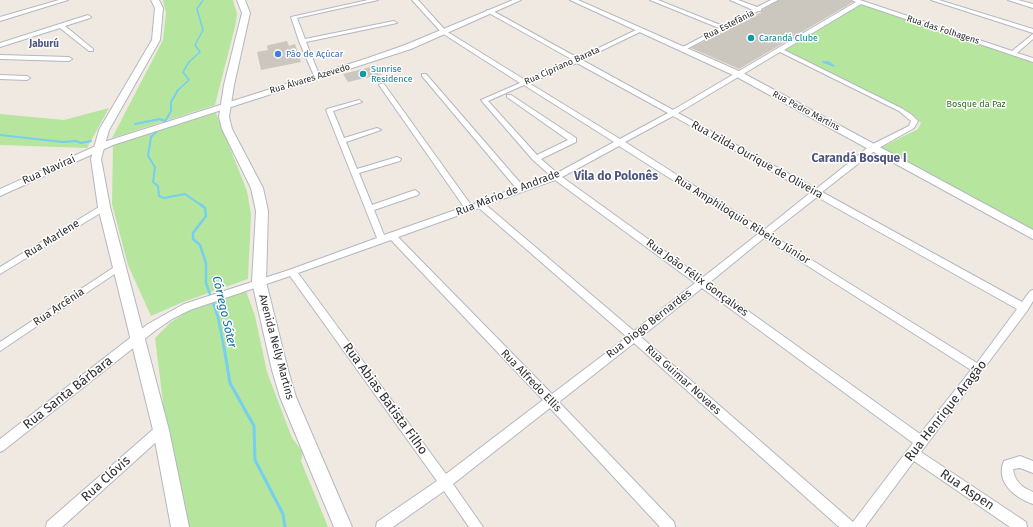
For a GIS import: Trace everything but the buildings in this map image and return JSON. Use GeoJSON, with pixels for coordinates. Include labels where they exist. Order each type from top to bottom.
{"type":"FeatureCollection","features":[{"type":"Feature","properties":{"kind":"main road"},"geometry":{"type":"LineString","coordinates":[[154,0],[159,8],[156,40],[104,130],[96,159],[104,207],[160,430],[180,527]]}},
{"type":"Feature","properties":{"kind":"main road","name":"Avenida Nelly Martins"},"geometry":{"type":"LineString","coordinates":[[241,0],[246,13],[224,106],[226,128],[257,188],[262,211],[259,282],[265,314],[288,397],[343,527]]}},
{"type":"Feature","properties":{"kind":"street"},"geometry":{"type":"LineString","coordinates":[[0,19],[65,0]]}},
{"type":"Feature","properties":{"kind":"street"},"geometry":{"type":"LineString","coordinates":[[317,77],[294,17],[375,0]]}},
{"type":"Feature","properties":{"kind":"street","name":"Rua Amphiloquio Ribeiro Júnior"},"geometry":{"type":"LineString","coordinates":[[415,0],[444,32],[978,369]]}},
{"type":"Feature","properties":{"kind":"street","name":"Rua Álvares Azevedo"},"geometry":{"type":"LineString","coordinates":[[98,148],[144,131],[378,58],[444,32],[489,11],[518,0]]}},
{"type":"Feature","properties":{"kind":"street","name":"Rua Pedro Martins"},"geometry":{"type":"LineString","coordinates":[[573,0],[738,74],[1033,235]]}},
{"type":"Feature","properties":{"kind":"street"},"geometry":{"type":"LineString","coordinates":[[653,0],[724,28]]}},
{"type":"Feature","properties":{"kind":"street"},"geometry":{"type":"LineString","coordinates":[[733,0],[759,10]]}},
{"type":"Feature","properties":{"kind":"street","name":"Rua Estefânia"},"geometry":{"type":"LineString","coordinates":[[682,49],[759,10],[775,0]]}},
{"type":"Feature","properties":{"kind":"street","name":"Rua das Folhagens"},"geometry":{"type":"LineString","coordinates":[[854,0],[1033,60]]}},
{"type":"Feature","properties":{"kind":"street"},"geometry":{"type":"LineString","coordinates":[[934,0],[1033,32]]}},
{"type":"Feature","properties":{"kind":"street"},"geometry":{"type":"LineString","coordinates":[[1012,0],[1033,6]]}},
{"type":"Feature","properties":{"kind":"street","name":"Rua Mário de Andrade"},"geometry":{"type":"LineString","coordinates":[[136,339],[169,316],[196,305],[556,177],[673,113],[860,2]]}},
{"type":"Feature","properties":{"kind":"street","name":"Rua Izilda Ourique de Oliveira"},"geometry":{"type":"LineString","coordinates":[[489,11],[1024,308]]}},
{"type":"Feature","properties":{"kind":"street"},"geometry":{"type":"LineString","coordinates":[[0,45],[88,17]]}},
{"type":"Feature","properties":{"kind":"street"},"geometry":{"type":"LineString","coordinates":[[302,41],[394,23]]}},
{"type":"Feature","properties":{"kind":"street"},"geometry":{"type":"LineString","coordinates":[[62,26],[91,50]]}},
{"type":"Feature","properties":{"kind":"street","name":"Rua Cipriano Barata"},"geometry":{"type":"LineString","coordinates":[[484,100],[578,60],[640,30]]}},
{"type":"Feature","properties":{"kind":"street"},"geometry":{"type":"LineString","coordinates":[[1013,53],[1033,36]]}},
{"type":"Feature","properties":{"kind":"street","name":"Rua Diogo Bernardes"},"geometry":{"type":"LineString","coordinates":[[382,527],[446,482],[634,337],[874,147],[912,127],[915,121],[901,110],[780,50]]}},
{"type":"Feature","properties":{"kind":"street"},"geometry":{"type":"LineString","coordinates":[[0,57],[69,59]]}},
{"type":"Feature","properties":{"kind":"street"},"geometry":{"type":"LineString","coordinates":[[424,75],[522,189]]}},
{"type":"Feature","properties":{"kind":"street"},"geometry":{"type":"LineString","coordinates":[[0,78],[27,78]]}},
{"type":"Feature","properties":{"kind":"street"},"geometry":{"type":"LineString","coordinates":[[382,85],[469,208]]}},
{"type":"Feature","properties":{"kind":"street"},"geometry":{"type":"LineString","coordinates":[[509,96],[573,140],[536,158]]}},
{"type":"Feature","properties":{"kind":"street","name":"Rua João Félix Gonçalves"},"geometry":{"type":"LineString","coordinates":[[484,100],[536,158],[556,177],[703,282],[921,442]]}},
{"type":"Feature","properties":{"kind":"street"},"geometry":{"type":"LineString","coordinates":[[359,102],[329,110],[369,209],[387,238]]}},
{"type":"Feature","properties":{"kind":"street"},"geometry":{"type":"LineString","coordinates":[[341,141],[377,130]]}},
{"type":"Feature","properties":{"kind":"street","name":"Rua Naviraí"},"geometry":{"type":"LineString","coordinates":[[0,193],[98,148]]}},
{"type":"Feature","properties":{"kind":"street"},"geometry":{"type":"LineString","coordinates":[[354,172],[397,159]]}},
{"type":"Feature","properties":{"kind":"street"},"geometry":{"type":"LineString","coordinates":[[369,209],[415,194]]}},
{"type":"Feature","properties":{"kind":"street","name":"Rua Guimar Novaes"},"geometry":{"type":"LineString","coordinates":[[480,204],[634,337],[849,527]]}},
{"type":"Feature","properties":{"kind":"street","name":"Rua Marlene"},"geometry":{"type":"LineString","coordinates":[[0,271],[104,207]]}},
{"type":"Feature","properties":{"kind":"street","name":"Rua Alfredo Ellis"},"geometry":{"type":"LineString","coordinates":[[387,238],[551,401],[669,527]]}},
{"type":"Feature","properties":{"kind":"street","name":"Rua Arcênia"},"geometry":{"type":"LineString","coordinates":[[0,347],[119,268]]}},
{"type":"Feature","properties":{"kind":"street","name":"Rua Abias Batista Filho"},"geometry":{"type":"LineString","coordinates":[[292,272],[446,482],[477,527]]}},
{"type":"Feature","properties":{"kind":"street","name":"Rua Henrique Aragão"},"geometry":{"type":"LineString","coordinates":[[857,527],[912,453],[978,369],[1033,294]]}},
{"type":"Feature","properties":{"kind":"street","name":"Rua Santa Bárbara"},"geometry":{"type":"LineString","coordinates":[[0,446],[136,339]]}},
{"type":"Feature","properties":{"kind":"street","name":"Rua Clóvis"},"geometry":{"type":"LineString","coordinates":[[52,527],[160,430]]}},
{"type":"Feature","properties":{"kind":"street","name":"Rua Aspen"},"geometry":{"type":"LineString","coordinates":[[912,453],[1021,527]]}},
{"type":"Feature","properties":{"kind":"street"},"geometry":{"type":"LineString","coordinates":[[1033,467],[1020,462],[1008,465],[1007,471],[1013,485],[1020,492],[1033,498]]}},
{"type":"Feature","properties":{"kind":"green space"},"geometry":{"type":"Polygon","coordinates":[[[163,0],[233,0],[237,14],[235,27],[215,105],[112,138],[163,40],[166,13],[163,0]]]}},
{"type":"Feature","properties":{"kind":"green space","name":"Bosque da Paz"},"geometry":{"type":"Polygon","coordinates":[[[859,5],[867,6],[1033,62],[1033,233],[878,149],[918,129],[921,123],[916,117],[783,51],[859,5]]]}},
{"type":"Feature","properties":{"kind":"green space"},"geometry":{"type":"Polygon","coordinates":[[[109,108],[87,148],[0,145],[0,114],[64,120],[109,108]]]}},
{"type":"Feature","properties":{"kind":"green space"},"geometry":{"type":"Polygon","coordinates":[[[216,113],[247,191],[251,214],[248,279],[183,302],[151,316],[128,265],[112,204],[113,144],[216,113]]]}},
{"type":"Feature","properties":{"kind":"green space"},"geometry":{"type":"Polygon","coordinates":[[[246,291],[255,316],[267,372],[292,438],[303,452],[301,461],[328,527],[185,527],[166,426],[155,338],[171,322],[191,310],[246,291]]]}},
{"type":"Feature","properties":{"kind":"waterway","name":"Córrego Sóter"},"geometry":{"type":"LineString","coordinates":[[178,90],[189,80],[183,72],[189,62],[200,52],[195,45],[203,30],[197,9],[203,0]]}},
{"type":"Feature","properties":{"kind":"waterway"},"geometry":{"type":"LineString","coordinates":[[823,62],[829,62],[834,66],[823,62]]}},
{"type":"Feature","properties":{"kind":"waterway","name":"Córrego Sóter"},"geometry":{"type":"LineString","coordinates":[[163,125],[171,111],[171,102],[178,90]]}},
{"type":"Feature","properties":{"kind":"waterway"},"geometry":{"type":"LineString","coordinates":[[135,124],[160,119],[165,121]]}},
{"type":"Feature","properties":{"kind":"waterway","name":"Córrego Sóter"},"geometry":{"type":"LineString","coordinates":[[159,129],[151,137],[148,156],[155,167],[153,182],[158,186],[159,196],[164,198],[185,194],[201,205]]}},
{"type":"Feature","properties":{"kind":"waterway"},"geometry":{"type":"LineString","coordinates":[[0,135],[63,142],[76,141],[81,143],[91,141]]}},
{"type":"Feature","properties":{"kind":"waterway","name":"Córrego Sóter"},"geometry":{"type":"LineString","coordinates":[[200,204],[205,208],[206,216],[193,233],[193,239],[200,245],[206,263],[206,283],[218,317],[224,348]]}},
{"type":"Feature","properties":{"kind":"waterway","name":"Córrego Sóter"},"geometry":{"type":"LineString","coordinates":[[224,347],[230,383],[254,426],[255,460],[283,514],[285,527]]}},
{"type":"Feature","properties":{"kind":"place","name":"Carandá Clube"},"geometry":{"type":"Point","coordinates":[751,38]}},
{"type":"Feature","properties":{"kind":"place","name":"Pão de Açúcar"},"geometry":{"type":"Point","coordinates":[278,54]}},
{"type":"Feature","properties":{"kind":"place","name":"Sunrise Residence"},"geometry":{"type":"Point","coordinates":[363,74]}},
{"type":"Feature","properties":{"kind":"district","name":"Jaburú"},"geometry":{"type":"Point","coordinates":[44,44]}},
{"type":"Feature","properties":{"kind":"district","name":"Carandá Bosque I"},"geometry":{"type":"Point","coordinates":[859,159]}},
{"type":"Feature","properties":{"kind":"district","name":"Vila do Polonês"},"geometry":{"type":"Point","coordinates":[616,177]}}]}
